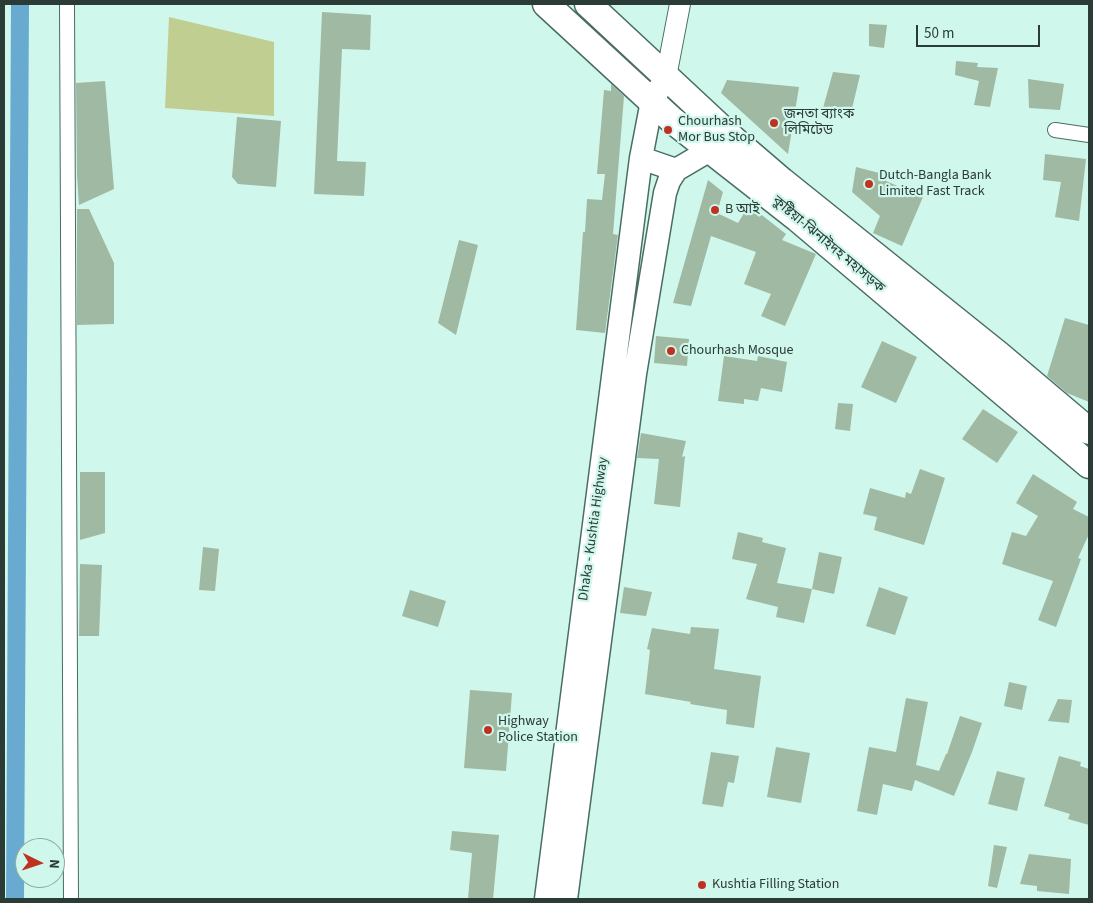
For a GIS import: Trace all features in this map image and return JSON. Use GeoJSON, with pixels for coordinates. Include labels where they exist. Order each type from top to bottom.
{"type":"FeatureCollection","features":[{"type":"Feature","properties":{"kind":"highway","name":"কুষ্টিয়া-ঝিনাইদহ মহাসড়ক"},"geometry":{"type":"LineString","coordinates":[[546,4],[672,120],[722,144],[782,181],[999,355],[1089,431]]}},
{"type":"Feature","properties":{"kind":"highway","name":"কুষ্টিয়া-ঝিনাইদহ মহাসড়ক"},"geometry":{"type":"LineString","coordinates":[[588,4],[666,77],[722,144],[797,218],[1089,465]]}},
{"type":"Feature","properties":{"kind":"main road","name":"Dhaka - Kushtia Highway"},"geometry":{"type":"LineString","coordinates":[[566,899],[582,700],[641,158],[652,101],[666,77]]}},
{"type":"Feature","properties":{"kind":"main road"},"geometry":{"type":"LineString","coordinates":[[641,158],[676,170],[722,144]]}},
{"type":"Feature","properties":{"kind":"main road","name":"Dhaka - Kushtia Highway"},"geometry":{"type":"LineString","coordinates":[[546,899],[582,700],[665,193],[669,181],[676,170]]}},
{"type":"Feature","properties":{"kind":"street"},"geometry":{"type":"LineString","coordinates":[[67,4],[71,899]]}},
{"type":"Feature","properties":{"kind":"street"},"geometry":{"type":"LineString","coordinates":[[666,77],[680,4]]}},
{"type":"Feature","properties":{"kind":"street"},"geometry":{"type":"LineString","coordinates":[[1055,130],[1089,135]]}},
{"type":"Feature","properties":{"kind":"green space"},"geometry":{"type":"Polygon","coordinates":[[[169,17],[274,42],[274,116],[165,108],[169,17]]]}},
{"type":"Feature","properties":{"kind":"building"},"geometry":{"type":"Polygon","coordinates":[[[322,12],[371,15],[370,50],[342,49],[337,161],[366,162],[364,196],[314,194],[322,12]]]}},
{"type":"Feature","properties":{"kind":"building"},"geometry":{"type":"Polygon","coordinates":[[[869,24],[887,25],[884,48],[869,46],[869,24]]]}},
{"type":"Feature","properties":{"kind":"building"},"geometry":{"type":"Polygon","coordinates":[[[956,61],[978,63],[977,67],[998,68],[990,107],[974,105],[979,81],[955,75],[956,61]]]}},
{"type":"Feature","properties":{"kind":"building"},"geometry":{"type":"Polygon","coordinates":[[[833,72],[860,75],[851,113],[823,108],[833,72]]]}},
{"type":"Feature","properties":{"kind":"building"},"geometry":{"type":"Polygon","coordinates":[[[1028,79],[1064,84],[1060,110],[1029,108],[1028,79]]]}},
{"type":"Feature","properties":{"kind":"building","name":"জনতা ব্যাংক লিমিটেড"},"geometry":{"type":"Polygon","coordinates":[[[727,80],[799,87],[788,154],[721,93],[727,80]]]}},
{"type":"Feature","properties":{"kind":"building"},"geometry":{"type":"Polygon","coordinates":[[[105,81],[114,189],[79,205],[76,83],[105,81]]]}},
{"type":"Feature","properties":{"kind":"building"},"geometry":{"type":"Polygon","coordinates":[[[611,84],[624,96],[613,234],[618,235],[605,333],[576,330],[587,199],[602,200],[605,174],[597,174],[604,90],[611,91],[611,84]]]}},
{"type":"Feature","properties":{"kind":"building"},"geometry":{"type":"Polygon","coordinates":[[[237,117],[281,121],[276,187],[238,184],[232,177],[237,117]]]}},
{"type":"Feature","properties":{"kind":"building"},"geometry":{"type":"Polygon","coordinates":[[[1045,154],[1086,159],[1079,221],[1055,217],[1061,182],[1043,180],[1045,154]]]}},
{"type":"Feature","properties":{"kind":"building"},"geometry":{"type":"Polygon","coordinates":[[[856,167],[887,175],[886,181],[923,197],[902,246],[873,233],[880,216],[852,192],[856,167]]]}},
{"type":"Feature","properties":{"kind":"building"},"geometry":{"type":"Polygon","coordinates":[[[708,180],[723,192],[717,213],[738,223],[749,205],[786,234],[782,240],[816,254],[785,326],[761,316],[771,294],[744,284],[756,252],[711,236],[691,306],[673,303],[708,180]]]}},
{"type":"Feature","properties":{"kind":"building"},"geometry":{"type":"Polygon","coordinates":[[[77,209],[89,209],[114,263],[114,324],[77,325],[77,209]]]}},
{"type":"Feature","properties":{"kind":"building"},"geometry":{"type":"Polygon","coordinates":[[[459,240],[478,245],[456,335],[438,323],[459,240]]]}},
{"type":"Feature","properties":{"kind":"building"},"geometry":{"type":"Polygon","coordinates":[[[1065,318],[1089,325],[1089,402],[1067,393],[1047,376],[1065,318]]]}},
{"type":"Feature","properties":{"kind":"building","name":"Chourhash Mosque"},"geometry":{"type":"Polygon","coordinates":[[[656,336],[689,339],[687,366],[654,363],[656,336]]]}},
{"type":"Feature","properties":{"kind":"building"},"geometry":{"type":"Polygon","coordinates":[[[882,341],[917,357],[896,403],[861,387],[882,341]]]}},
{"type":"Feature","properties":{"kind":"building"},"geometry":{"type":"Polygon","coordinates":[[[724,356],[757,361],[758,356],[787,362],[782,392],[761,388],[758,401],[744,399],[744,404],[718,401],[724,356]]]}},
{"type":"Feature","properties":{"kind":"building"},"geometry":{"type":"Polygon","coordinates":[[[838,403],[853,404],[850,431],[835,429],[838,403]]]}},
{"type":"Feature","properties":{"kind":"building"},"geometry":{"type":"Polygon","coordinates":[[[983,409],[1018,432],[997,463],[962,439],[983,409]]]}},
{"type":"Feature","properties":{"kind":"building"},"geometry":{"type":"Polygon","coordinates":[[[641,433],[686,441],[682,457],[685,456],[680,507],[654,504],[659,459],[637,458],[641,433]]]}},
{"type":"Feature","properties":{"kind":"building"},"geometry":{"type":"Polygon","coordinates":[[[920,469],[945,478],[924,545],[874,530],[877,517],[863,514],[870,488],[905,498],[906,492],[911,494],[920,469]]]}},
{"type":"Feature","properties":{"kind":"building"},"geometry":{"type":"Polygon","coordinates":[[[80,472],[105,472],[105,533],[80,540],[80,472]]]}},
{"type":"Feature","properties":{"kind":"building"},"geometry":{"type":"Polygon","coordinates":[[[1033,474],[1077,502],[1073,509],[1089,517],[1089,534],[1078,558],[1081,559],[1056,627],[1038,620],[1053,581],[1002,564],[1012,532],[1026,536],[1038,516],[1016,503],[1033,474]]]}},
{"type":"Feature","properties":{"kind":"building"},"geometry":{"type":"Polygon","coordinates":[[[738,532],[763,538],[762,542],[786,548],[777,583],[812,589],[804,623],[776,617],[778,607],[746,599],[757,564],[732,559],[738,532]]]}},
{"type":"Feature","properties":{"kind":"building"},"geometry":{"type":"Polygon","coordinates":[[[203,547],[219,549],[215,591],[199,590],[203,547]]]}},
{"type":"Feature","properties":{"kind":"building"},"geometry":{"type":"Polygon","coordinates":[[[819,552],[842,557],[834,594],[812,589],[819,552]]]}},
{"type":"Feature","properties":{"kind":"building"},"geometry":{"type":"Polygon","coordinates":[[[80,564],[102,565],[99,636],[79,636],[80,564]]]}},
{"type":"Feature","properties":{"kind":"building"},"geometry":{"type":"Polygon","coordinates":[[[624,587],[652,592],[646,616],[620,613],[624,587]]]}},
{"type":"Feature","properties":{"kind":"building"},"geometry":{"type":"Polygon","coordinates":[[[879,587],[908,597],[895,635],[866,626],[879,587]]]}},
{"type":"Feature","properties":{"kind":"building"},"geometry":{"type":"Polygon","coordinates":[[[410,590],[446,601],[438,627],[402,616],[410,590]]]}},
{"type":"Feature","properties":{"kind":"building"},"geometry":{"type":"Polygon","coordinates":[[[691,627],[719,629],[714,669],[761,676],[754,728],[726,724],[727,710],[645,694],[650,650],[647,649],[652,628],[690,634],[691,627]]]}},
{"type":"Feature","properties":{"kind":"building"},"geometry":{"type":"Polygon","coordinates":[[[1009,682],[1027,686],[1022,710],[1004,706],[1009,682]]]}},
{"type":"Feature","properties":{"kind":"building","name":"Highway Police Station"},"geometry":{"type":"Polygon","coordinates":[[[470,690],[512,693],[506,771],[464,768],[470,690]]]}},
{"type":"Feature","properties":{"kind":"building"},"geometry":{"type":"Polygon","coordinates":[[[906,698],[928,702],[916,765],[939,771],[960,716],[982,723],[954,796],[915,780],[912,791],[883,784],[877,815],[857,811],[869,747],[896,752],[906,698]]]}},
{"type":"Feature","properties":{"kind":"building"},"geometry":{"type":"Polygon","coordinates":[[[1058,699],[1072,700],[1069,723],[1048,721],[1058,699]]]}},
{"type":"Feature","properties":{"kind":"building"},"geometry":{"type":"Polygon","coordinates":[[[776,747],[810,753],[801,803],[767,797],[776,747]]]}},
{"type":"Feature","properties":{"kind":"building"},"geometry":{"type":"Polygon","coordinates":[[[711,752],[739,756],[734,783],[728,782],[723,807],[702,804],[711,752]]]}},
{"type":"Feature","properties":{"kind":"building"},"geometry":{"type":"Polygon","coordinates":[[[1059,756],[1081,762],[1080,766],[1089,769],[1089,825],[1068,819],[1070,814],[1044,806],[1059,756]]]}},
{"type":"Feature","properties":{"kind":"building"},"geometry":{"type":"Polygon","coordinates":[[[997,771],[1025,778],[1017,811],[988,804],[997,771]]]}},
{"type":"Feature","properties":{"kind":"building"},"geometry":{"type":"Polygon","coordinates":[[[452,831],[499,835],[493,899],[468,899],[472,853],[450,850],[452,831]]]}},
{"type":"Feature","properties":{"kind":"building"},"geometry":{"type":"Polygon","coordinates":[[[994,845],[1007,847],[997,888],[988,886],[994,845]]]}},
{"type":"Feature","properties":{"kind":"building"},"geometry":{"type":"Polygon","coordinates":[[[1029,854],[1071,859],[1069,894],[1037,891],[1037,886],[1020,884],[1029,854]]]}},
{"type":"Feature","properties":{"kind":"waterway"},"geometry":{"type":"LineString","coordinates":[[15,899],[20,4]]}},
{"type":"Feature","properties":{"kind":"place","name":"জনতা ব্যাংক লিমিটেড"},"geometry":{"type":"Point","coordinates":[774,123]}},
{"type":"Feature","properties":{"kind":"place","name":"Chourhash Mor Bus Stop"},"geometry":{"type":"Point","coordinates":[668,130]}},
{"type":"Feature","properties":{"kind":"place","name":"Dutch-Bangla Bank Limited Fast Track"},"geometry":{"type":"Point","coordinates":[869,184]}},
{"type":"Feature","properties":{"kind":"place","name":"B আই"},"geometry":{"type":"Point","coordinates":[715,210]}},
{"type":"Feature","properties":{"kind":"place","name":"Chourhash Mosque"},"geometry":{"type":"Point","coordinates":[671,351]}},
{"type":"Feature","properties":{"kind":"place","name":"Highway Police Station"},"geometry":{"type":"Point","coordinates":[488,730]}},
{"type":"Feature","properties":{"kind":"place","name":"Kushtia Filling Station"},"geometry":{"type":"Point","coordinates":[702,885]}}]}
